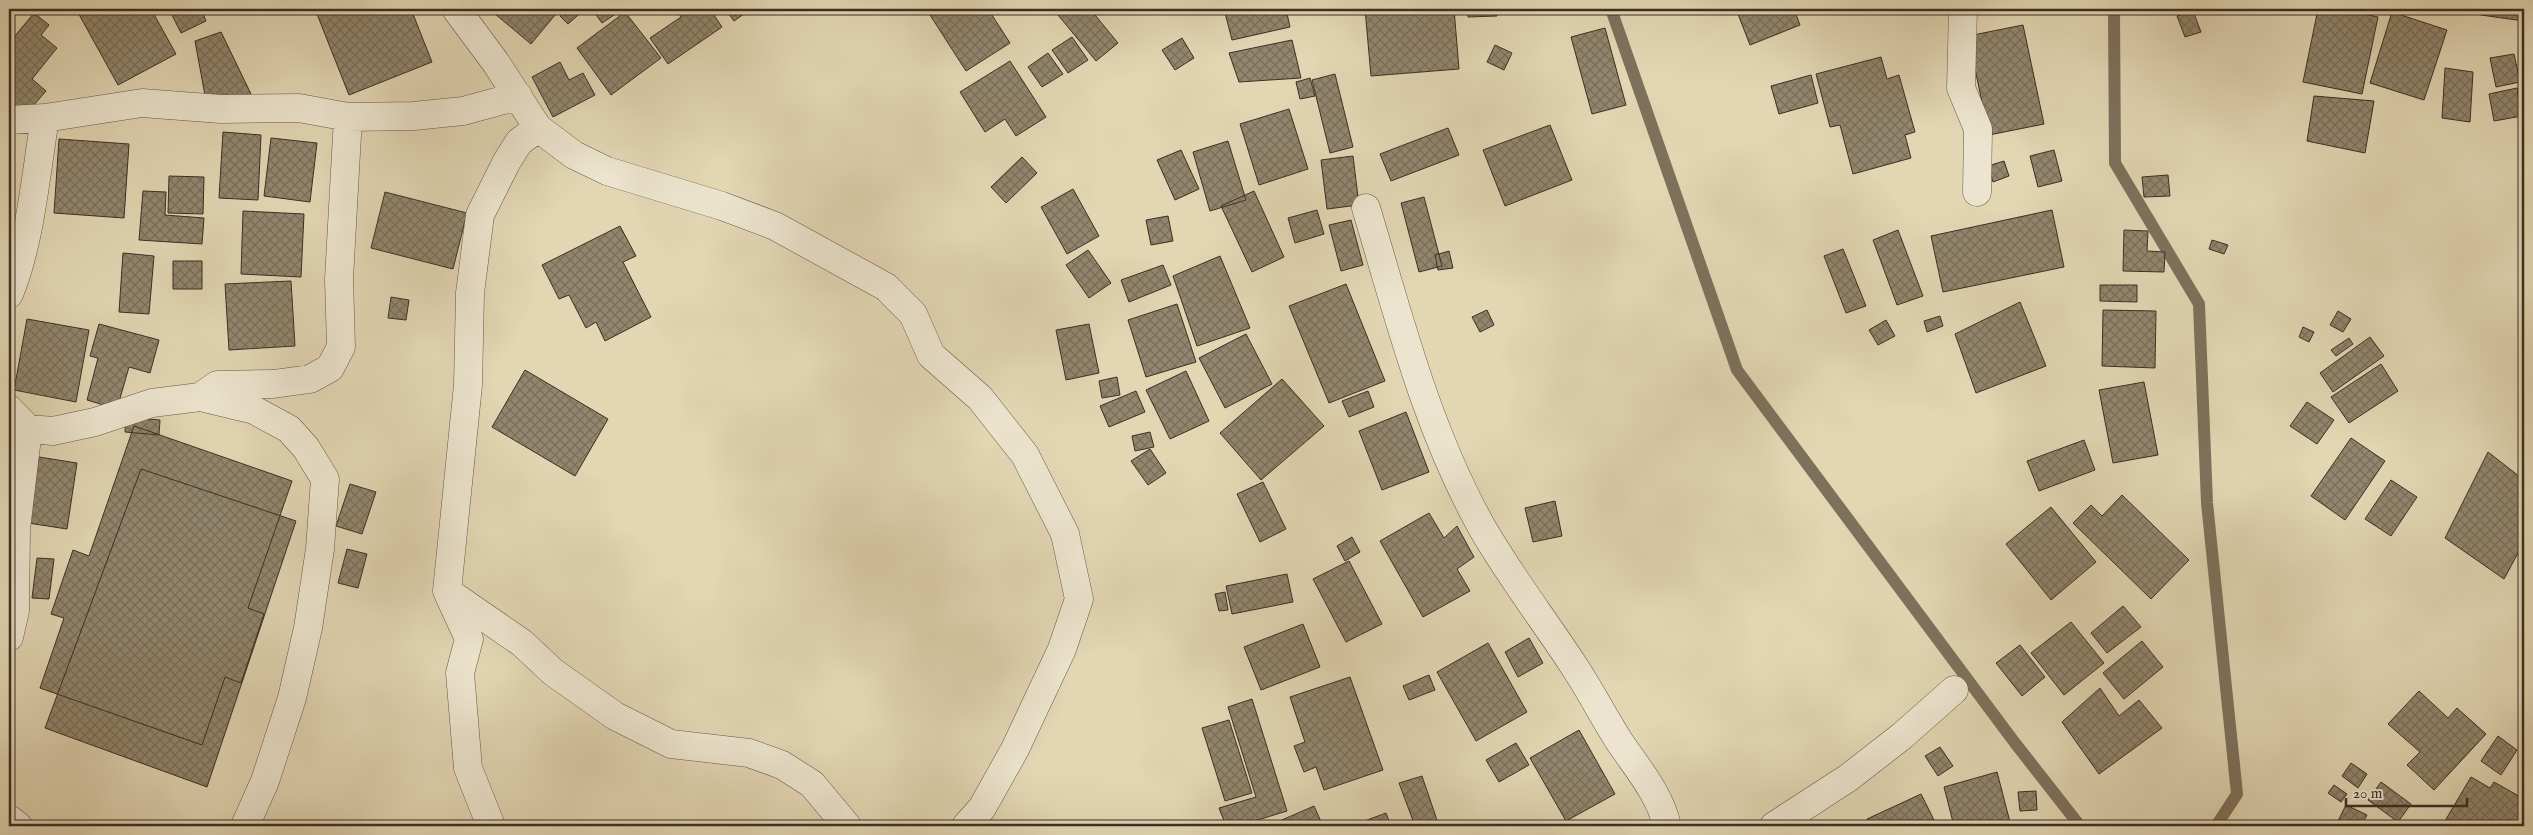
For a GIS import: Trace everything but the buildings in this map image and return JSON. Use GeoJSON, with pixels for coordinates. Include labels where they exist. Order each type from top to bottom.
{"type":"FeatureCollection","features":[{"type":"Feature","properties":{"kind":"street"},"geometry":{"type":"LineString","coordinates":[[456,9],[518,96],[538,128],[574,155],[607,171],[722,206],[776,226],[886,287],[914,314],[931,355],[980,398],[1025,455],[1065,534],[1079,599],[1062,649],[1015,749],[982,808],[966,826]]}},
{"type":"Feature","properties":{"kind":"street"},"geometry":{"type":"LineString","coordinates":[[1963,9],[1962,88],[1978,129],[1976,192]]}},
{"type":"Feature","properties":{"kind":"street"},"geometry":{"type":"LineString","coordinates":[[9,120],[45,118],[142,103],[221,109],[299,108],[348,117],[414,116],[463,111],[518,96]]}},
{"type":"Feature","properties":{"kind":"street"},"geometry":{"type":"LineString","coordinates":[[200,398],[216,385],[273,384],[310,379],[330,368],[341,347],[341,227],[348,117]]}},
{"type":"Feature","properties":{"kind":"street"},"geometry":{"type":"LineString","coordinates":[[9,294],[14,282],[27,226],[45,118]]}},
{"type":"Feature","properties":{"kind":"street"},"geometry":{"type":"LineString","coordinates":[[491,826],[468,768],[460,673],[469,639],[447,591],[468,385],[470,293],[480,215],[507,161],[520,142],[538,128]]}},
{"type":"Feature","properties":{"kind":"street"},"geometry":{"type":"LineString","coordinates":[[1366,208],[1429,410],[1463,488],[1484,530],[1515,581],[1573,664],[1619,740],[1650,786],[1664,814],[1667,826]]}},
{"type":"Feature","properties":{"kind":"street"},"geometry":{"type":"LineString","coordinates":[[9,409],[28,429],[53,430],[95,422],[152,403],[200,398],[254,410],[289,429],[306,448],[325,479],[320,550],[302,654],[292,698],[265,781],[246,826]]}},
{"type":"Feature","properties":{"kind":"street"},"geometry":{"type":"LineString","coordinates":[[9,636],[15,611],[16,529],[28,429]]}},
{"type":"Feature","properties":{"kind":"street"},"geometry":{"type":"LineString","coordinates":[[447,591],[522,643],[553,672],[615,716],[671,744],[749,753],[782,764],[812,784],[847,826]]}},
{"type":"Feature","properties":{"kind":"street"},"geometry":{"type":"LineString","coordinates":[[1774,826],[1848,778],[1902,736],[1954,690]]}},
{"type":"Feature","properties":{"kind":"street"},"geometry":{"type":"LineString","coordinates":[[9,819],[18,826]]}},
{"type":"Feature","properties":{"kind":"waterway"},"geometry":{"type":"LineString","coordinates":[[1611,9],[1737,370],[2015,743],[2080,826]]}},
{"type":"Feature","properties":{"kind":"waterway"},"geometry":{"type":"LineString","coordinates":[[2114,9],[2115,163],[2199,304],[2207,503],[2237,794],[2216,826]]}}]}
